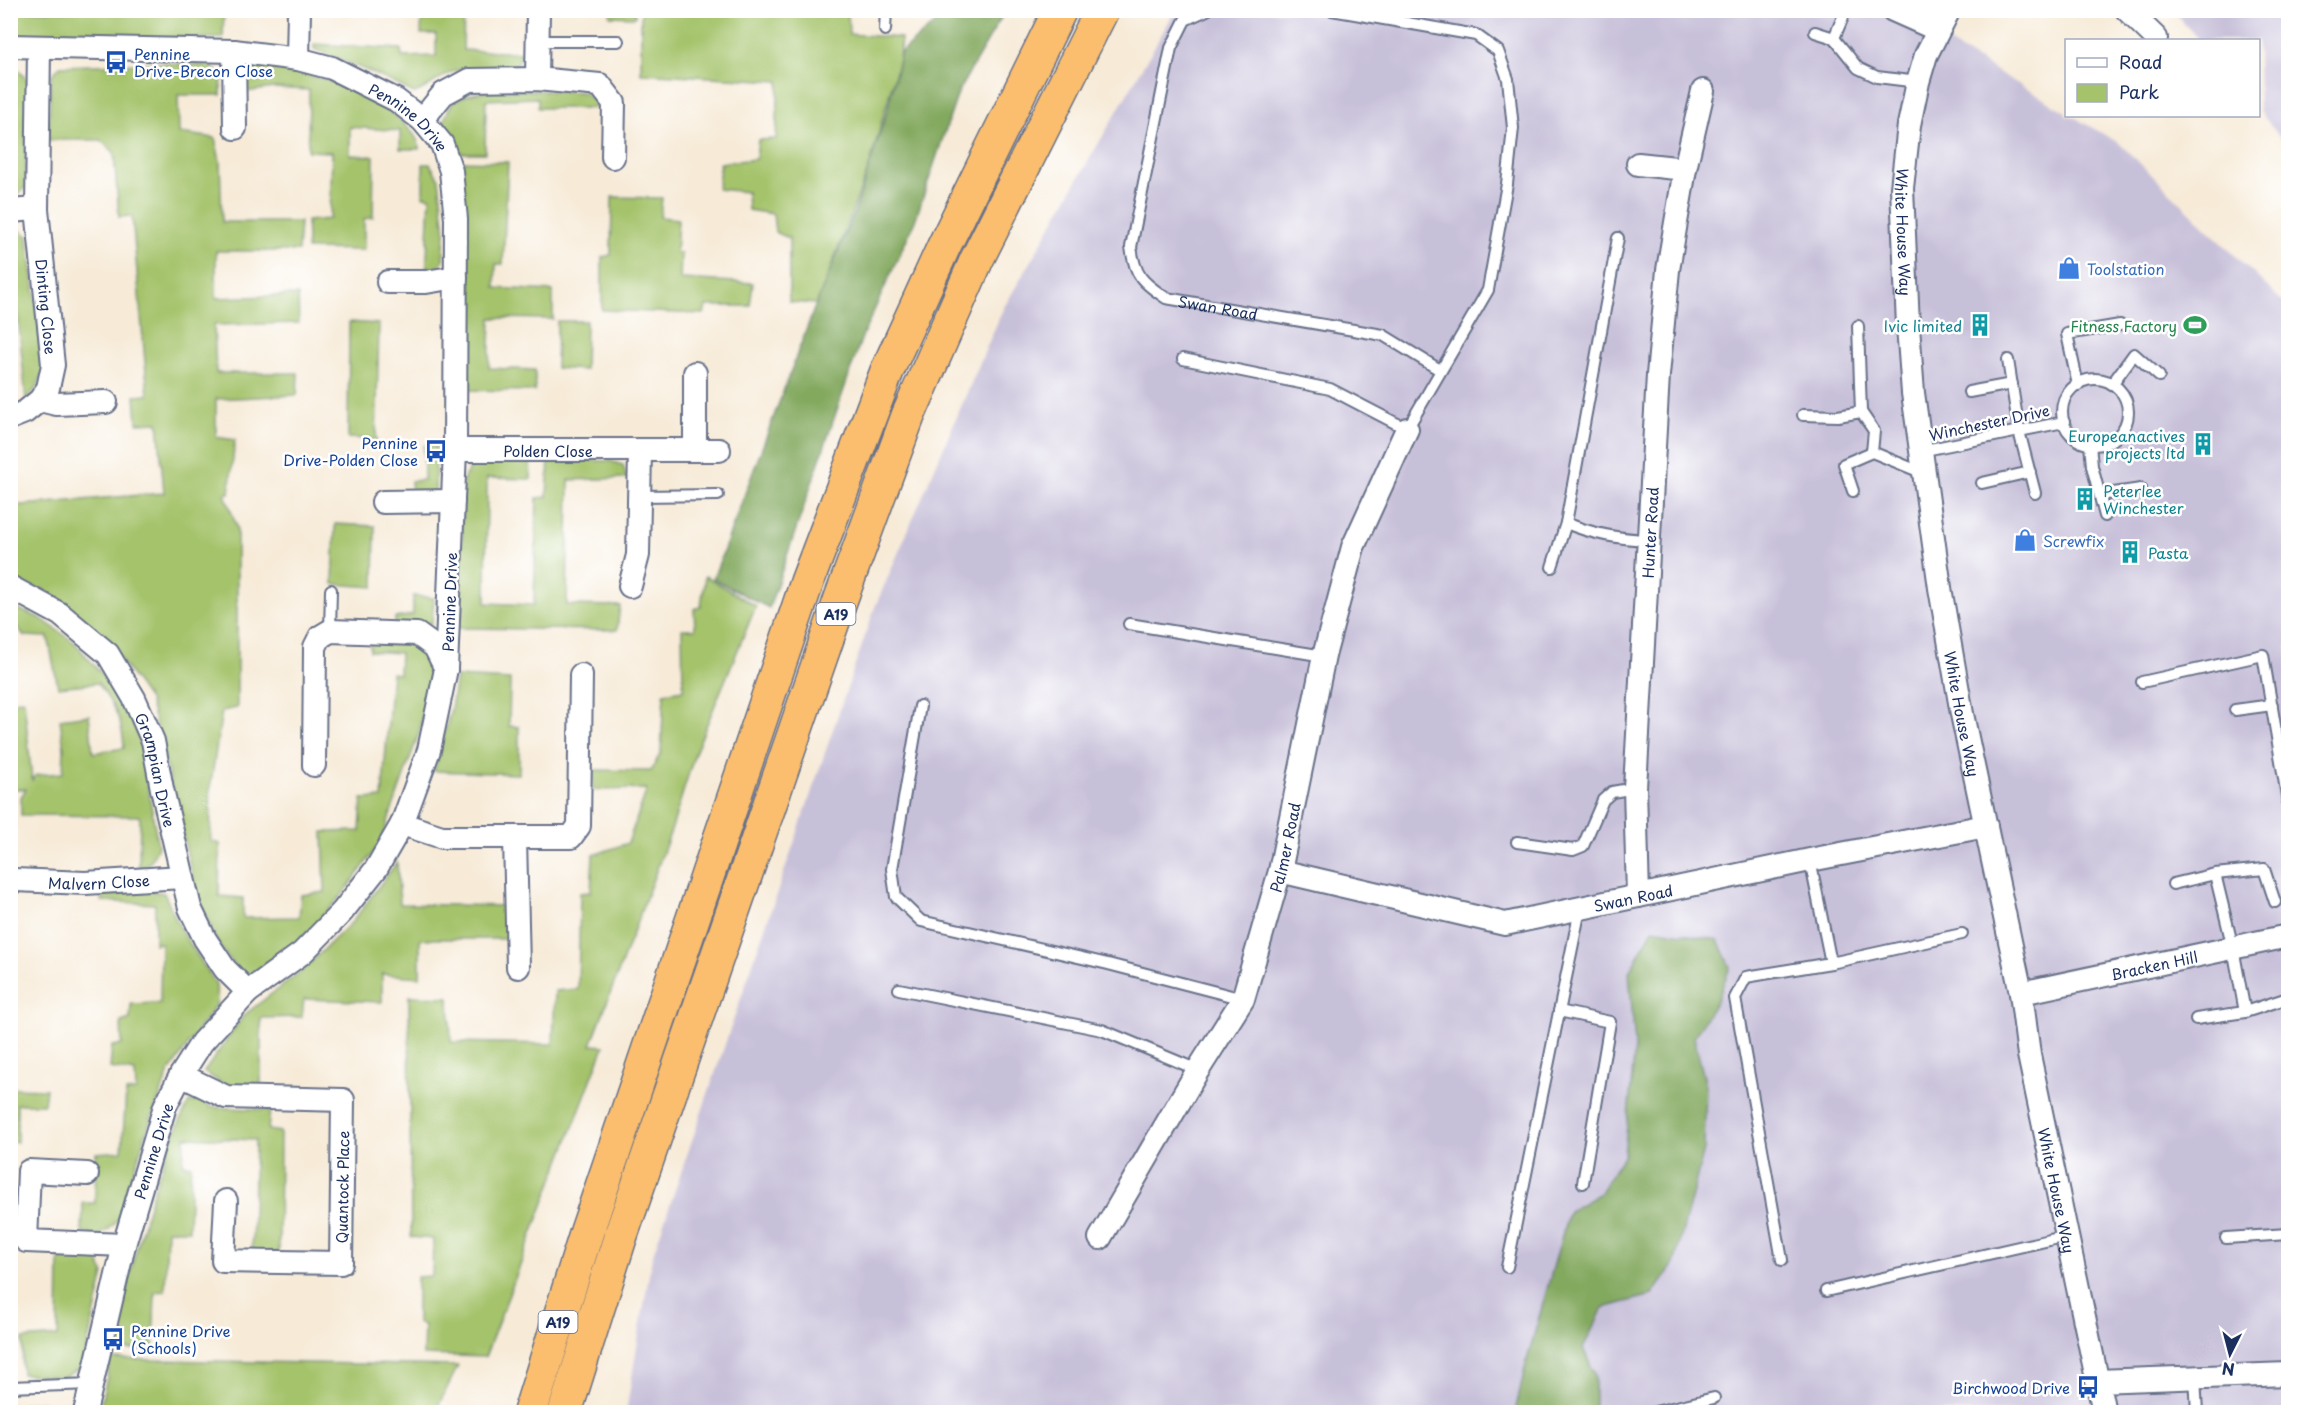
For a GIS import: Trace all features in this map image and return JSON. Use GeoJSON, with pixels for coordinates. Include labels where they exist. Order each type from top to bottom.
{"type":"FeatureCollection","features":[{"type":"Feature","properties":{"kind":"highway","name":"A19"},"geometry":{"type":"LineString","coordinates":[[530,1413],[587,1231],[807,582],[886,371],[944,246],[1060,10]]}},
{"type":"Feature","properties":{"kind":"highway","name":"A19"},"geometry":{"type":"LineString","coordinates":[[566,1413],[620,1238],[840,601],[908,417],[977,259],[1102,10]]}},
{"type":"Feature","properties":{"kind":"highway"},"geometry":{"type":"LineString","coordinates":[[507,1413],[531,1352],[587,1231]]}},
{"type":"Feature","properties":{"kind":"highway"},"geometry":{"type":"LineString","coordinates":[[581,1413],[594,1370],[620,1238]]}},
{"type":"Feature","properties":{"kind":"street"},"geometry":{"type":"LineString","coordinates":[[298,59],[299,10]]}},
{"type":"Feature","properties":{"kind":"street"},"geometry":{"type":"LineString","coordinates":[[537,79],[538,10]]}},
{"type":"Feature","properties":{"kind":"street"},"geometry":{"type":"LineString","coordinates":[[1893,10],[1938,30]]}},
{"type":"Feature","properties":{"kind":"street","name":"White House Way"},"geometry":{"type":"LineString","coordinates":[[1948,10],[1926,55],[1918,82],[1909,125],[1902,188],[1908,326],[1922,462],[1940,588],[1962,714],[2021,993],[2029,1055],[2104,1413]]}},
{"type":"Feature","properties":{"kind":"street"},"geometry":{"type":"LineString","coordinates":[[2127,10],[2156,38]]}},
{"type":"Feature","properties":{"kind":"street","name":"Pennine Drive"},"geometry":{"type":"LineString","coordinates":[[10,46],[234,51],[298,59],[332,68],[396,100],[422,120],[442,144],[451,171],[456,219],[455,450],[446,669],[429,750],[402,824],[375,869],[342,912],[302,953],[248,992],[202,1042],[181,1075],[165,1106],[124,1245],[85,1413]]}},
{"type":"Feature","properties":{"kind":"street","name":"Dinting Close"},"geometry":{"type":"LineString","coordinates":[[39,47],[37,209],[53,364],[48,388],[40,400]]}},
{"type":"Feature","properties":{"kind":"street"},"geometry":{"type":"LineString","coordinates":[[234,51],[235,128]]}},
{"type":"Feature","properties":{"kind":"street"},"geometry":{"type":"LineString","coordinates":[[422,120],[443,94],[469,80],[537,79],[600,85],[614,103],[613,158]]}},
{"type":"Feature","properties":{"kind":"street","name":"Hunter Road"},"geometry":{"type":"LineString","coordinates":[[1638,896],[1635,788],[1658,375],[1667,282],[1685,169],[1703,91]]}},
{"type":"Feature","properties":{"kind":"street"},"geometry":{"type":"LineString","coordinates":[[1638,164],[1685,169]]}},
{"type":"Feature","properties":{"kind":"street"},"geometry":{"type":"LineString","coordinates":[[10,211],[37,209]]}},
{"type":"Feature","properties":{"kind":"street"},"geometry":{"type":"LineString","coordinates":[[388,282],[426,282],[456,277]]}},
{"type":"Feature","properties":{"kind":"street"},"geometry":{"type":"LineString","coordinates":[[695,373],[695,450]]}},
{"type":"Feature","properties":{"kind":"street"},"geometry":{"type":"LineString","coordinates":[[10,418],[25,412],[40,400],[56,404],[106,402]]}},
{"type":"Feature","properties":{"kind":"street","name":"Palmer Road"},"geometry":{"type":"LineString","coordinates":[[1100,1238],[1198,1070],[1243,999],[1280,871],[1324,656],[1353,547],[1407,429]]}},
{"type":"Feature","properties":{"kind":"street","name":"Polden Close"},"geometry":{"type":"LineString","coordinates":[[455,450],[719,450]]}},
{"type":"Feature","properties":{"kind":"street"},"geometry":{"type":"LineString","coordinates":[[630,586],[638,555],[640,451]]}},
{"type":"Feature","properties":{"kind":"street"},"geometry":{"type":"LineString","coordinates":[[383,502],[453,501]]}},
{"type":"Feature","properties":{"kind":"street","name":"Grampian Drive"},"geometry":{"type":"LineString","coordinates":[[10,587],[60,614],[108,654],[134,698],[153,741],[190,908],[205,939],[225,969],[248,992]]}},
{"type":"Feature","properties":{"kind":"street"},"geometry":{"type":"LineString","coordinates":[[314,765],[315,647],[320,637],[330,631],[417,634],[435,647],[446,669]]}},
{"type":"Feature","properties":{"kind":"street"},"geometry":{"type":"LineString","coordinates":[[402,824],[442,837],[571,837],[579,826],[581,675]]}},
{"type":"Feature","properties":{"kind":"street","name":"Swan Road"},"geometry":{"type":"LineString","coordinates":[[1280,871],[1505,924],[1810,860],[1986,826]]}},
{"type":"Feature","properties":{"kind":"street"},"geometry":{"type":"LineString","coordinates":[[515,838],[518,967]]}},
{"type":"Feature","properties":{"kind":"street","name":"Malvern Close"},"geometry":{"type":"LineString","coordinates":[[15,880],[85,883],[182,877]]}},
{"type":"Feature","properties":{"kind":"street","name":"Bracken Hill"},"geometry":{"type":"LineString","coordinates":[[2021,993],[2289,936]]}},
{"type":"Feature","properties":{"kind":"street","name":"Quantock Place"},"geometry":{"type":"LineString","coordinates":[[181,1075],[225,1097],[343,1101],[341,1263],[223,1261],[225,1201]]}},
{"type":"Feature","properties":{"kind":"street"},"geometry":{"type":"LineString","coordinates":[[87,1174],[29,1171],[26,1241],[124,1245]]}},
{"type":"Feature","properties":{"kind":"street"},"geometry":{"type":"LineString","coordinates":[[2097,1381],[2289,1374]]}},
{"type":"Feature","properties":{"kind":"lane"},"geometry":{"type":"LineString","coordinates":[[885,30],[886,10]]}},
{"type":"Feature","properties":{"kind":"lane","name":"Swan Road"},"geometry":{"type":"LineString","coordinates":[[1207,10],[1185,20],[1171,48],[1131,247],[1134,269],[1149,287],[1166,298],[1383,335],[1440,370]]}},
{"type":"Feature","properties":{"kind":"lane"},"geometry":{"type":"LineString","coordinates":[[1184,358],[1330,388],[1407,429],[1488,291],[1507,184],[1513,128],[1509,79],[1498,51],[1476,35],[1332,10]]}},
{"type":"Feature","properties":{"kind":"lane"},"geometry":{"type":"LineString","coordinates":[[1833,38],[1843,17]]}},
{"type":"Feature","properties":{"kind":"lane"},"geometry":{"type":"LineString","coordinates":[[1815,32],[1833,38],[1858,68],[1877,77],[1918,82]]}},
{"type":"Feature","properties":{"kind":"lane"},"geometry":{"type":"LineString","coordinates":[[537,41],[618,40]]}},
{"type":"Feature","properties":{"kind":"lane"},"geometry":{"type":"LineString","coordinates":[[1552,567],[1566,523],[1618,238]]}},
{"type":"Feature","properties":{"kind":"lane"},"geometry":{"type":"LineString","coordinates":[[2105,516],[2090,444],[2106,443],[2120,434],[2126,424],[2127,403],[2122,393],[2112,384],[2092,380],[2078,385],[2067,334],[2120,325]]}},
{"type":"Feature","properties":{"kind":"lane"},"geometry":{"type":"LineString","coordinates":[[1858,326],[1861,412],[1874,431],[1872,452]]}},
{"type":"Feature","properties":{"kind":"lane"},"geometry":{"type":"LineString","coordinates":[[2112,384],[2134,354],[2159,376]]}},
{"type":"Feature","properties":{"kind":"lane"},"geometry":{"type":"LineString","coordinates":[[2008,360],[2019,431],[2035,493]]}},
{"type":"Feature","properties":{"kind":"lane"},"geometry":{"type":"LineString","coordinates":[[1969,392],[2012,384]]}},
{"type":"Feature","properties":{"kind":"lane","name":"Winchester Drive"},"geometry":{"type":"LineString","coordinates":[[2078,385],[2068,394],[2063,404],[2064,422],[2069,432],[2077,440],[2090,444]]}},
{"type":"Feature","properties":{"kind":"lane"},"geometry":{"type":"LineString","coordinates":[[1803,415],[1838,416],[1861,412]]}},
{"type":"Feature","properties":{"kind":"lane","name":"Winchester Drive"},"geometry":{"type":"LineString","coordinates":[[1922,462],[2019,431],[2064,422]]}},
{"type":"Feature","properties":{"kind":"lane"},"geometry":{"type":"LineString","coordinates":[[1853,491],[1844,464],[1872,452],[1922,462]]}},
{"type":"Feature","properties":{"kind":"lane"},"geometry":{"type":"LineString","coordinates":[[1982,483],[2030,472]]}},
{"type":"Feature","properties":{"kind":"lane"},"geometry":{"type":"LineString","coordinates":[[2100,495],[2140,489]]}},
{"type":"Feature","properties":{"kind":"lane"},"geometry":{"type":"LineString","coordinates":[[640,496],[718,495]]}},
{"type":"Feature","properties":{"kind":"lane"},"geometry":{"type":"LineString","coordinates":[[1566,523],[1599,534],[1649,540]]}},
{"type":"Feature","properties":{"kind":"lane"},"geometry":{"type":"LineString","coordinates":[[330,631],[331,590]]}},
{"type":"Feature","properties":{"kind":"lane"},"geometry":{"type":"LineString","coordinates":[[1129,624],[1324,656]]}},
{"type":"Feature","properties":{"kind":"lane"},"geometry":{"type":"LineString","coordinates":[[2142,682],[2263,655],[2289,802]]}},
{"type":"Feature","properties":{"kind":"lane"},"geometry":{"type":"LineString","coordinates":[[2235,710],[2272,705]]}},
{"type":"Feature","properties":{"kind":"lane"},"geometry":{"type":"LineString","coordinates":[[920,706],[891,869],[896,897],[921,921],[1108,964],[1243,999]]}},
{"type":"Feature","properties":{"kind":"lane"},"geometry":{"type":"LineString","coordinates":[[1516,842],[1573,849],[1583,846],[1603,800],[1612,792],[1635,788]]}},
{"type":"Feature","properties":{"kind":"lane"},"geometry":{"type":"LineString","coordinates":[[1810,860],[1831,963]]}},
{"type":"Feature","properties":{"kind":"lane"},"geometry":{"type":"LineString","coordinates":[[2173,884],[2215,874],[2264,869],[2276,902]]}},
{"type":"Feature","properties":{"kind":"lane"},"geometry":{"type":"LineString","coordinates":[[2215,874],[2233,948],[2245,1012]]}},
{"type":"Feature","properties":{"kind":"lane"},"geometry":{"type":"LineString","coordinates":[[1507,1267],[1580,909]]}},
{"type":"Feature","properties":{"kind":"lane"},"geometry":{"type":"LineString","coordinates":[[1782,1260],[1735,998],[1746,977],[1831,963],[1962,934]]}},
{"type":"Feature","properties":{"kind":"lane"},"geometry":{"type":"LineString","coordinates":[[899,988],[1102,1030],[1198,1070]]}},
{"type":"Feature","properties":{"kind":"lane"},"geometry":{"type":"LineString","coordinates":[[2196,1019],[2245,1012],[2289,998]]}},
{"type":"Feature","properties":{"kind":"lane"},"geometry":{"type":"LineString","coordinates":[[1559,1011],[1610,1022],[1583,1183]]}},
{"type":"Feature","properties":{"kind":"lane"},"geometry":{"type":"LineString","coordinates":[[2226,1238],[2289,1234]]}},
{"type":"Feature","properties":{"kind":"lane"},"geometry":{"type":"LineString","coordinates":[[1826,1292],[2067,1236]]}},
{"type":"Feature","properties":{"kind":"lane"},"geometry":{"type":"LineString","coordinates":[[2195,1377],[2197,1413]]}},
{"type":"Feature","properties":{"kind":"lane"},"geometry":{"type":"LineString","coordinates":[[10,1388],[92,1384]]}},
{"type":"Feature","properties":{"kind":"lane"},"geometry":{"type":"LineString","coordinates":[[1655,1413],[1714,1398]]}},
{"type":"Feature","properties":{"kind":"shaded area"},"geometry":{"type":"Polygon","coordinates":[[[1175,11],[1894,11],[2065,111],[2065,117],[2074,117],[2119,143],[2288,307],[2288,1412],[626,1412],[652,1257],[875,607],[1003,309],[1175,11]]]}},
{"type":"Feature","properties":{"kind":"shaded area"},"geometry":{"type":"Polygon","coordinates":[[[2173,11],[2288,11],[2288,147],[2260,112],[2260,39],[2198,39],[2173,11]]]}},
{"type":"Feature","properties":{"kind":"green space"},"geometry":{"type":"Polygon","coordinates":[[[464,10],[463,50],[522,53],[519,62],[504,68],[471,68],[455,71],[414,93],[314,49],[314,44],[401,49],[402,57],[436,56],[436,34],[421,34],[422,11],[464,10]]]}},
{"type":"Feature","properties":{"kind":"green space"},"geometry":{"type":"Polygon","coordinates":[[[951,10],[1005,11],[959,90],[915,221],[862,337],[769,608],[713,579],[814,309],[855,211],[887,111],[901,52],[951,10]]]}},
{"type":"Feature","properties":{"kind":"green space"},"geometry":{"type":"Polygon","coordinates":[[[10,11],[224,11],[223,38],[11,39],[10,11]]]}},
{"type":"Feature","properties":{"kind":"green space"},"geometry":{"type":"Polygon","coordinates":[[[610,11],[635,11],[635,17],[610,16],[610,11]]]}},
{"type":"Feature","properties":{"kind":"green space"},"geometry":{"type":"Polygon","coordinates":[[[641,11],[848,11],[849,34],[901,38],[899,60],[869,167],[817,304],[789,302],[789,238],[775,232],[773,214],[748,210],[747,192],[718,189],[720,163],[756,159],[758,140],[776,139],[779,81],[641,73],[641,11]]]}},
{"type":"Feature","properties":{"kind":"green space"},"geometry":{"type":"Polygon","coordinates":[[[10,60],[28,81],[25,188],[11,198],[10,60]]]}},
{"type":"Feature","properties":{"kind":"green space"},"geometry":{"type":"Polygon","coordinates":[[[164,63],[211,66],[222,76],[221,95],[178,95],[179,133],[215,138],[220,161],[222,222],[300,222],[298,251],[216,251],[216,298],[298,295],[299,323],[214,325],[216,373],[298,373],[297,395],[216,399],[216,437],[235,440],[229,493],[225,494],[237,528],[237,708],[222,711],[210,789],[211,841],[220,844],[219,896],[243,898],[243,918],[299,917],[301,895],[325,892],[323,832],[360,831],[362,799],[382,798],[392,673],[399,674],[400,653],[370,651],[370,640],[419,644],[432,668],[419,733],[380,844],[342,895],[298,942],[246,978],[219,946],[197,895],[149,700],[114,650],[11,576],[11,506],[164,493],[158,422],[137,423],[135,396],[148,395],[132,216],[119,217],[114,152],[100,140],[48,140],[51,76],[60,66],[164,63]]]}},
{"type":"Feature","properties":{"kind":"green space"},"geometry":{"type":"Polygon","coordinates":[[[258,66],[316,77],[353,90],[388,110],[416,138],[419,149],[400,149],[400,131],[350,127],[350,155],[374,156],[373,217],[364,219],[364,250],[307,249],[307,221],[330,219],[332,152],[308,151],[309,90],[273,88],[240,93],[239,80],[248,70],[258,66]]]}},
{"type":"Feature","properties":{"kind":"green space"},"geometry":{"type":"Polygon","coordinates":[[[502,90],[583,92],[595,101],[595,108],[538,108],[538,98],[486,100],[485,153],[454,153],[442,130],[452,104],[472,94],[502,90]]]}},
{"type":"Feature","properties":{"kind":"green space"},"geometry":{"type":"Polygon","coordinates":[[[456,161],[508,162],[503,264],[496,264],[495,288],[553,291],[553,319],[491,318],[489,368],[535,370],[535,391],[465,390],[456,161]]]}},
{"type":"Feature","properties":{"kind":"green space"},"geometry":{"type":"Polygon","coordinates":[[[423,164],[430,164],[439,179],[445,233],[443,261],[433,275],[426,277],[430,197],[423,196],[423,164]]]}},
{"type":"Feature","properties":{"kind":"green space"},"geometry":{"type":"Polygon","coordinates":[[[612,197],[662,198],[660,217],[678,219],[676,253],[681,253],[680,279],[753,283],[750,306],[706,306],[704,314],[602,310],[602,257],[611,255],[612,197]]]}},
{"type":"Feature","properties":{"kind":"green space"},"geometry":{"type":"Polygon","coordinates":[[[10,224],[28,236],[44,370],[37,387],[26,400],[11,244],[10,224]]]}},
{"type":"Feature","properties":{"kind":"green space"},"geometry":{"type":"Polygon","coordinates":[[[557,321],[586,321],[585,370],[556,368],[557,321]]]}},
{"type":"Feature","properties":{"kind":"green space"},"geometry":{"type":"Polygon","coordinates":[[[349,322],[379,324],[376,443],[371,439],[348,438],[349,322]]]}},
{"type":"Feature","properties":{"kind":"green space"},"geometry":{"type":"Polygon","coordinates":[[[424,446],[436,446],[435,494],[412,492],[411,481],[424,480],[424,446]]]}},
{"type":"Feature","properties":{"kind":"green space"},"geometry":{"type":"Polygon","coordinates":[[[549,459],[610,461],[623,465],[627,478],[569,480],[567,605],[620,606],[617,630],[458,628],[458,603],[461,603],[463,480],[469,469],[478,461],[530,460],[531,479],[487,478],[486,603],[534,605],[537,498],[547,497],[549,459]]]}},
{"type":"Feature","properties":{"kind":"green space"},"geometry":{"type":"Polygon","coordinates":[[[335,524],[375,526],[374,587],[333,584],[335,524]]]}},
{"type":"Feature","properties":{"kind":"green space"},"geometry":{"type":"Polygon","coordinates":[[[705,576],[756,606],[695,753],[671,831],[591,1045],[604,1046],[485,1357],[423,1355],[424,1325],[417,1323],[417,1277],[432,1276],[433,1239],[411,1237],[409,996],[449,997],[451,1042],[553,1044],[555,991],[578,989],[580,893],[591,892],[593,855],[628,843],[647,789],[593,790],[594,770],[651,771],[661,752],[664,693],[683,690],[682,629],[695,629],[694,609],[701,607],[705,576]]]}},
{"type":"Feature","properties":{"kind":"green space"},"geometry":{"type":"Polygon","coordinates":[[[413,596],[434,598],[432,623],[395,625],[395,618],[413,615],[413,596]]]}},
{"type":"Feature","properties":{"kind":"green space"},"geometry":{"type":"Polygon","coordinates":[[[10,606],[40,618],[74,642],[112,686],[131,717],[141,746],[158,846],[146,865],[139,868],[140,816],[21,815],[21,797],[26,789],[11,789],[11,701],[24,700],[32,780],[36,775],[63,773],[64,749],[60,719],[89,715],[93,753],[124,748],[122,729],[117,714],[98,683],[58,687],[48,637],[24,636],[15,624],[11,624],[10,606]]]}},
{"type":"Feature","properties":{"kind":"green space"},"geometry":{"type":"Polygon","coordinates":[[[456,677],[510,680],[509,726],[519,727],[519,774],[434,771],[451,709],[456,677]]]}},
{"type":"Feature","properties":{"kind":"green space"},"geometry":{"type":"Polygon","coordinates":[[[397,862],[400,904],[508,906],[510,939],[420,939],[420,977],[382,974],[382,1002],[304,999],[302,1017],[261,1018],[261,1087],[231,1089],[204,1072],[244,1015],[304,969],[353,921],[397,862]]]}},
{"type":"Feature","properties":{"kind":"green space"},"geometry":{"type":"Polygon","coordinates":[[[145,890],[164,893],[182,932],[216,984],[217,1003],[169,1072],[147,1130],[118,1220],[107,1231],[95,1237],[82,1231],[83,1203],[95,1203],[96,1153],[122,1151],[126,1092],[136,1091],[135,1072],[110,1068],[112,1046],[122,1045],[121,1022],[130,1019],[131,1004],[160,1003],[161,943],[155,944],[155,904],[101,901],[103,893],[145,890]]]}},
{"type":"Feature","properties":{"kind":"green space"},"geometry":{"type":"Polygon","coordinates":[[[1653,929],[1718,940],[1730,967],[1718,998],[1694,1037],[1706,1086],[1704,1150],[1674,1264],[1652,1295],[1603,1308],[1583,1348],[1595,1376],[1595,1412],[1515,1412],[1527,1360],[1569,1211],[1599,1194],[1624,1155],[1635,1046],[1629,972],[1653,929]]]}},
{"type":"Feature","properties":{"kind":"green space"},"geometry":{"type":"Polygon","coordinates":[[[11,1088],[46,1089],[44,1104],[17,1104],[17,1142],[11,1142],[11,1088]]]}},
{"type":"Feature","properties":{"kind":"green space"},"geometry":{"type":"Polygon","coordinates":[[[203,1101],[209,1107],[270,1110],[268,1130],[280,1132],[279,1253],[252,1251],[255,1140],[185,1137],[183,1164],[191,1165],[189,1230],[167,1230],[165,1291],[155,1292],[153,1350],[110,1350],[163,1162],[189,1102],[203,1101]]]}},
{"type":"Feature","properties":{"kind":"green space"},"geometry":{"type":"Polygon","coordinates":[[[83,1250],[97,1259],[104,1273],[82,1367],[64,1377],[22,1374],[23,1339],[58,1336],[59,1251],[83,1250]]]}},
{"type":"Feature","properties":{"kind":"green space"},"geometry":{"type":"Polygon","coordinates":[[[111,1359],[458,1366],[435,1412],[99,1412],[111,1359]]]}},
{"type":"Feature","properties":{"kind":"green space"},"geometry":{"type":"Polygon","coordinates":[[[43,1402],[56,1412],[22,1412],[23,1404],[43,1402]]]}},
{"type":"Feature","properties":{"kind":"place","name":"Pennine Drive-Brecon Close"},"geometry":{"type":"Point","coordinates":[116,62]}},
{"type":"Feature","properties":{"kind":"place","name":"Toolstation"},"geometry":{"type":"Point","coordinates":[2069,268]}},
{"type":"Feature","properties":{"kind":"place","name":"Ivic limited"},"geometry":{"type":"Point","coordinates":[1980,325]}},
{"type":"Feature","properties":{"kind":"place","name":"Fitness Factory"},"geometry":{"type":"Point","coordinates":[2195,325]}},
{"type":"Feature","properties":{"kind":"place","name":"Europeanactives projects ltd"},"geometry":{"type":"Point","coordinates":[2203,444]}},
{"type":"Feature","properties":{"kind":"place","name":"Pennine Drive-Polden Close"},"geometry":{"type":"Point","coordinates":[436,451]}},
{"type":"Feature","properties":{"kind":"place","name":"Peterlee Winchester"},"geometry":{"type":"Point","coordinates":[2085,499]}},
{"type":"Feature","properties":{"kind":"place","name":"Screwfix"},"geometry":{"type":"Point","coordinates":[2025,540]}},
{"type":"Feature","properties":{"kind":"place","name":"Pasta"},"geometry":{"type":"Point","coordinates":[2130,552]}},
{"type":"Feature","properties":{"kind":"place","name":"Pennine Drive (Schools)"},"geometry":{"type":"Point","coordinates":[113,1339]}},
{"type":"Feature","properties":{"kind":"place","name":"Birchwood Drive"},"geometry":{"type":"Point","coordinates":[2088,1387]}}]}
